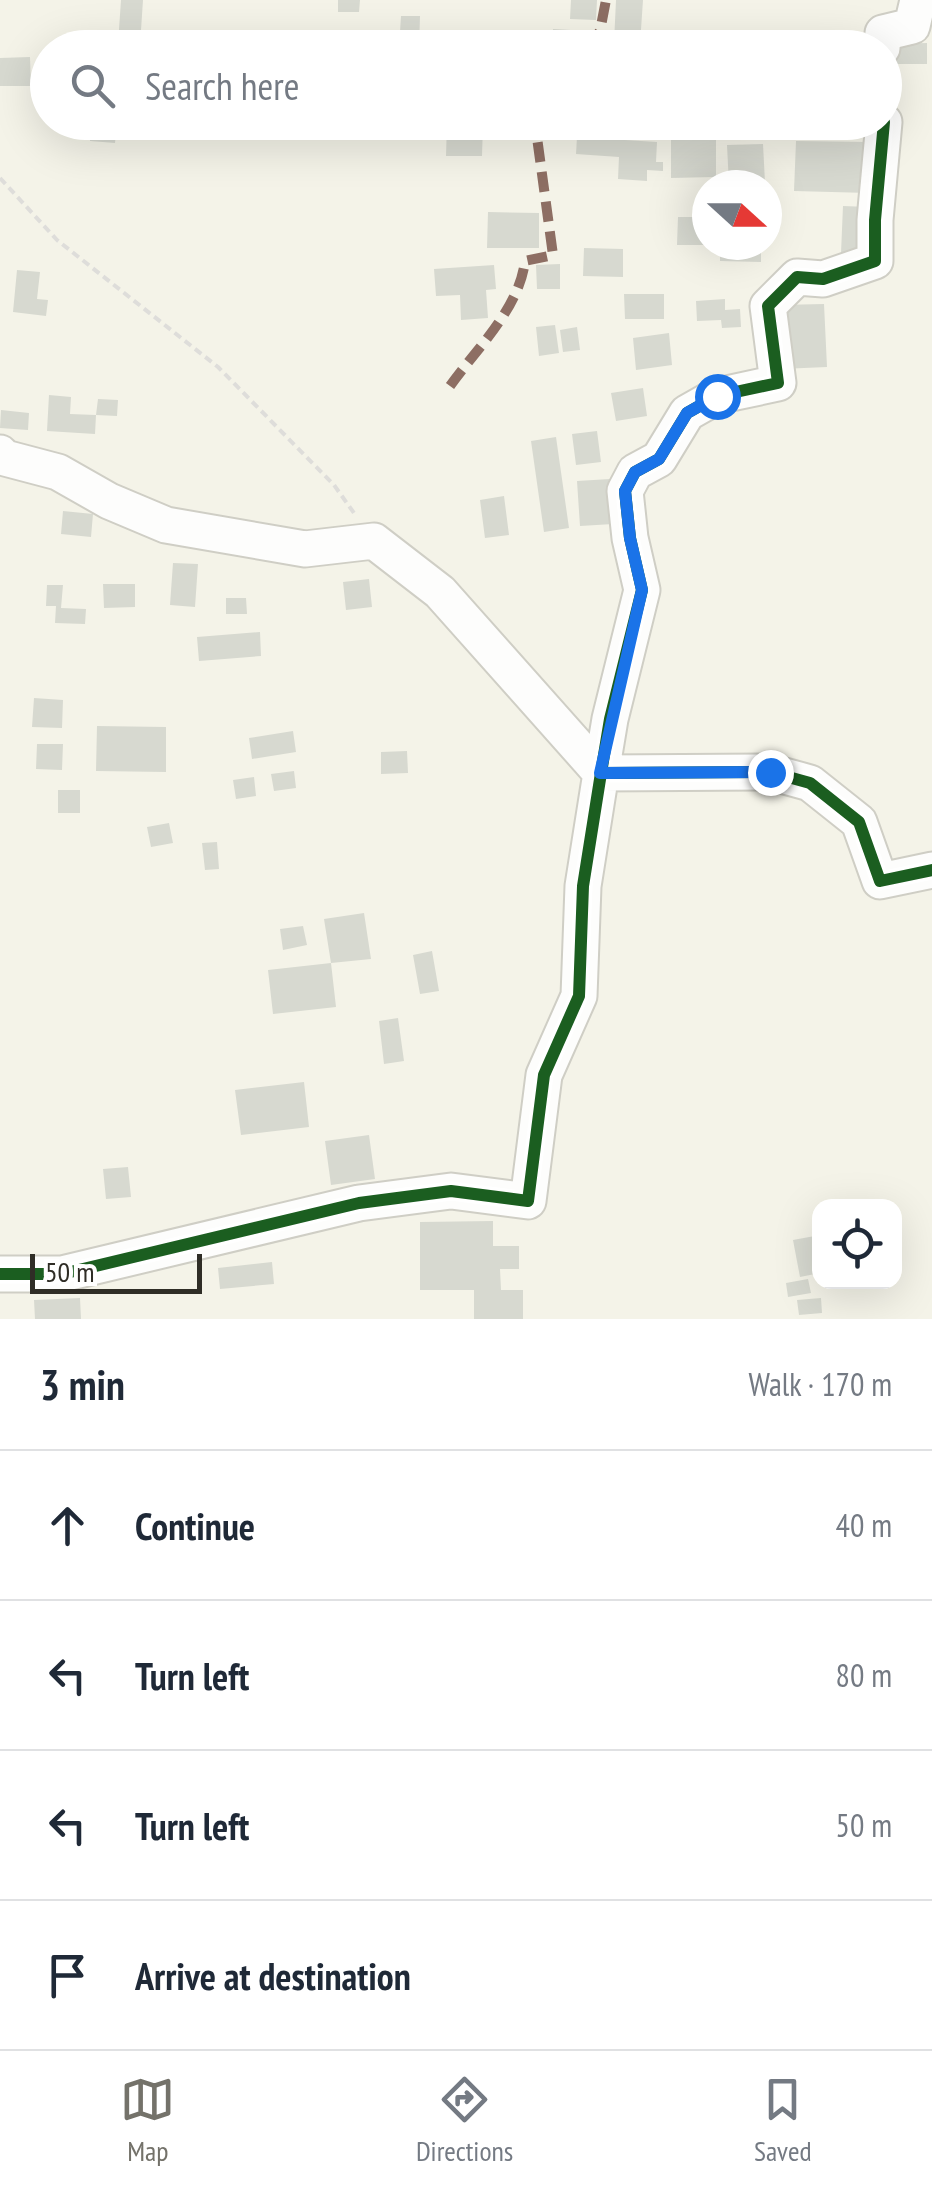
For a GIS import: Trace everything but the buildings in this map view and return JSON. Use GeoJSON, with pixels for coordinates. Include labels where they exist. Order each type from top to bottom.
{"type":"FeatureCollection","features":[{"type":"Feature","properties":{"kind":"street"},"geometry":{"type":"LineString","coordinates":[[895,30],[912,26],[918,0]]}},
{"type":"Feature","properties":{"kind":"street"},"geometry":{"type":"LineString","coordinates":[[0,1274],[62,1274],[359,1203],[452,1191],[528,1201],[544,1076],[578,996],[583,886],[600,773],[642,590],[630,538],[625,491],[635,472],[659,459],[687,413],[717,396],[778,383],[768,306],[797,277],[823,278],[875,262],[882,140]]}},
{"type":"Feature","properties":{"kind":"street"},"geometry":{"type":"LineString","coordinates":[[0,453],[5,458],[58,472],[109,502],[166,525],[304,549],[374,541],[440,592],[600,773],[770,772],[810,783],[860,822],[880,881],[932,870]]}},
{"type":"Feature","properties":{"kind":"path"},"geometry":{"type":"LineString","coordinates":[[0,178],[57,240],[218,367],[334,485],[374,541]]}},
{"type":"Feature","properties":{"kind":"marked path"},"geometry":{"type":"LineString","coordinates":[[600,30],[606,0]]}},
{"type":"Feature","properties":{"kind":"marked path"},"geometry":{"type":"LineString","coordinates":[[450,386],[506,312],[525,261],[553,255],[537,140]]}},
{"type":"Feature","properties":{"kind":"cycle path"},"geometry":{"type":"LineString","coordinates":[[601,773],[610,719],[642,590],[630,538],[625,491],[635,472],[659,459],[687,413],[717,396],[778,383],[768,306],[797,277],[823,279],[875,261],[882,140]]}},
{"type":"Feature","properties":{"kind":"cycle path"},"geometry":{"type":"LineString","coordinates":[[0,1274],[62,1274],[359,1203],[451,1191],[528,1201],[544,1075],[579,996],[583,886],[601,773],[770,772],[810,783],[859,822],[880,881],[932,870]]}},
{"type":"Feature","properties":{"kind":"route"},"geometry":{"type":"LineString","coordinates":[[717,396],[687,413],[659,459],[635,472],[625,491],[630,538],[642,590],[600,773],[770,772]]}}]}
